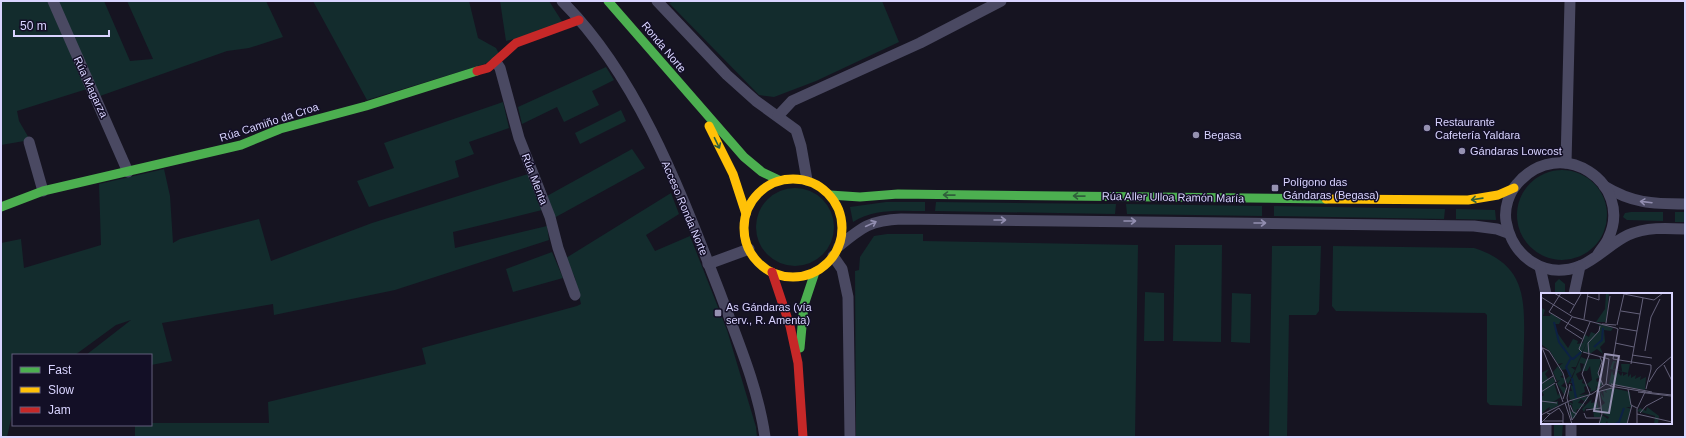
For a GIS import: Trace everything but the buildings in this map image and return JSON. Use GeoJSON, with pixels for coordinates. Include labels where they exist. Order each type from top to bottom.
{"type":"FeatureCollection","features":[{"type":"Feature","properties":{"kind":"main road","name":"Ronda Norte"},"geometry":{"type":"LineString","coordinates":[[608,1],[700,108],[716,123],[746,160],[760,172],[779,180]]}},
{"type":"Feature","properties":{"kind":"main road","name":"Rúa Camiño da Croa"},"geometry":{"type":"LineString","coordinates":[[1,207],[43,191],[241,145],[280,129],[391,99],[488,68],[496,62],[507,49],[516,43],[579,20]]}},
{"type":"Feature","properties":{"kind":"main road","name":"Ronda Norte"},"geometry":{"type":"LineString","coordinates":[[700,108],[733,174],[746,214]]}},
{"type":"Feature","properties":{"kind":"main road","name":"Ronda Norte"},"geometry":{"type":"LineString","coordinates":[[793,178],[807,180],[820,186],[830,195],[837,206],[842,219],[842,233],[839,246],[825,265],[815,272],[793,277],[772,272],[762,266],[749,249],[744,232],[746,214],[753,199],[764,187],[779,180],[793,178]]}},
{"type":"Feature","properties":{"kind":"main road","name":"Rúa Aller Ulloa Ramón María"},"geometry":{"type":"LineString","coordinates":[[830,195],[860,197],[898,194],[1468,200],[1498,195],[1514,188]]}},
{"type":"Feature","properties":{"kind":"main road"},"geometry":{"type":"LineString","coordinates":[[772,272],[790,326],[798,363],[803,437]]}},
{"type":"Feature","properties":{"kind":"main road"},"geometry":{"type":"LineString","coordinates":[[798,363],[804,305],[815,272]]}},
{"type":"Feature","properties":{"kind":"street","name":"Rúa Magarza"},"geometry":{"type":"LineString","coordinates":[[53,1],[128,172]]}},
{"type":"Feature","properties":{"kind":"street","name":"Acceso Ronda Norte"},"geometry":{"type":"LineString","coordinates":[[562,1],[579,20],[626,83],[656,139],[708,264],[744,356],[765,437]]}},
{"type":"Feature","properties":{"kind":"street"},"geometry":{"type":"LineString","coordinates":[[657,1],[727,75],[756,101],[796,130],[801,146],[807,180]]}},
{"type":"Feature","properties":{"kind":"street"},"geometry":{"type":"LineString","coordinates":[[778,116],[792,100],[853,71],[920,42],[1001,1]]}},
{"type":"Feature","properties":{"kind":"street"},"geometry":{"type":"LineString","coordinates":[[1566,163],[1570,1]]}},
{"type":"Feature","properties":{"kind":"street","name":"Rúa Menta"},"geometry":{"type":"LineString","coordinates":[[496,62],[500,68],[519,138],[550,217],[558,248],[575,295]]}},
{"type":"Feature","properties":{"kind":"street"},"geometry":{"type":"LineString","coordinates":[[29,142],[43,191]]}},
{"type":"Feature","properties":{"kind":"street","name":"Rúa Aller Ulloa Ramón María"},"geometry":{"type":"LineString","coordinates":[[1685,204],[1634,201],[1621,196],[1604,186],[1587,170],[1566,163],[1555,162],[1539,166],[1524,175],[1514,188],[1507,202],[1506,217],[1508,233],[1516,247],[1527,259],[1540,267],[1554,270],[1567,270],[1580,266],[1628,235],[1643,230],[1685,229]]}},
{"type":"Feature","properties":{"kind":"street","name":"Rúa Aller Ulloa Ramón María"},"geometry":{"type":"LineString","coordinates":[[1598,254],[1608,239],[1613,221],[1612,202],[1604,186]]}},
{"type":"Feature","properties":{"kind":"street"},"geometry":{"type":"LineString","coordinates":[[839,246],[856,232],[875,222],[901,219],[1450,225],[1498,229],[1508,233]]}},
{"type":"Feature","properties":{"kind":"street"},"geometry":{"type":"LineString","coordinates":[[708,264],[749,249]]}},
{"type":"Feature","properties":{"kind":"street"},"geometry":{"type":"LineString","coordinates":[[833,256],[842,269],[848,297],[850,437]]}},
{"type":"Feature","properties":{"kind":"street"},"geometry":{"type":"LineString","coordinates":[[1574,293],[1580,266]]}},
{"type":"Feature","properties":{"kind":"street"},"geometry":{"type":"LineString","coordinates":[[1540,267],[1546,293]]}},
{"type":"Feature","properties":{"kind":"street"},"geometry":{"type":"LineString","coordinates":[[1546,424],[1546,437]]}},
{"type":"Feature","properties":{"kind":"street"},"geometry":{"type":"LineString","coordinates":[[1571,424],[1571,437]]}},
{"type":"Feature","properties":{"kind":"green space"},"geometry":{"type":"Polygon","coordinates":[[[1,1],[50,1],[87,89],[17,111],[19,121],[30,140],[1,145],[1,1]]]}},
{"type":"Feature","properties":{"kind":"green space"},"geometry":{"type":"Polygon","coordinates":[[[57,1],[104,1],[130,61],[153,59],[127,1],[266,1],[283,37],[249,48],[227,51],[100,96],[57,1]]]}},
{"type":"Feature","properties":{"kind":"green space"},"geometry":{"type":"Polygon","coordinates":[[[313,1],[469,1],[478,38],[496,48],[499,54],[485,64],[367,100],[313,1]]]}},
{"type":"Feature","properties":{"kind":"green space"},"geometry":{"type":"Polygon","coordinates":[[[500,1],[549,1],[563,23],[537,34],[506,41],[500,1]]]}},
{"type":"Feature","properties":{"kind":"green space"},"geometry":{"type":"Polygon","coordinates":[[[675,1],[882,1],[899,42],[816,81],[774,97],[759,95],[669,3],[675,1]]]}},
{"type":"Feature","properties":{"kind":"green space"},"geometry":{"type":"Polygon","coordinates":[[[606,67],[614,80],[592,91],[599,105],[564,122],[557,107],[522,124],[518,107],[606,67]]]}},
{"type":"Feature","properties":{"kind":"green space"},"geometry":{"type":"Polygon","coordinates":[[[503,102],[509,128],[469,142],[474,154],[455,161],[459,177],[369,207],[357,181],[394,168],[384,143],[503,102]]]}},
{"type":"Feature","properties":{"kind":"green space"},"geometry":{"type":"Polygon","coordinates":[[[621,110],[626,121],[580,144],[575,133],[621,110]]]}},
{"type":"Feature","properties":{"kind":"green space"},"geometry":{"type":"Polygon","coordinates":[[[632,149],[645,168],[554,218],[547,196],[632,149]]]}},
{"type":"Feature","properties":{"kind":"green space"},"geometry":{"type":"Polygon","coordinates":[[[164,169],[170,196],[173,243],[180,239],[259,219],[271,261],[372,223],[528,174],[542,210],[453,232],[455,248],[547,226],[549,240],[395,290],[274,315],[273,304],[162,323],[172,361],[152,365],[152,354],[87,354],[131,320],[116,325],[76,354],[12,354],[12,414],[7,437],[1,437],[1,243],[21,239],[24,268],[101,245],[99,184],[164,169]]]}},
{"type":"Feature","properties":{"kind":"green space"},"geometry":{"type":"Polygon","coordinates":[[[1562,170],[1579,174],[1594,183],[1603,198],[1607,215],[1603,232],[1594,247],[1579,256],[1562,260],[1545,256],[1530,247],[1521,232],[1517,215],[1521,198],[1530,183],[1545,174],[1562,170]]]}},
{"type":"Feature","properties":{"kind":"green space"},"geometry":{"type":"Polygon","coordinates":[[[787,188],[803,188],[817,194],[828,205],[834,219],[834,235],[828,249],[817,260],[803,266],[787,266],[773,260],[762,249],[756,235],[756,219],[762,205],[773,194],[787,188]]]}},
{"type":"Feature","properties":{"kind":"green space"},"geometry":{"type":"Polygon","coordinates":[[[671,193],[679,214],[646,235],[655,251],[690,236],[727,330],[756,427],[757,437],[135,437],[135,426],[152,426],[152,423],[269,423],[268,402],[426,364],[422,348],[577,306],[581,304],[575,278],[566,258],[671,193]]]}},
{"type":"Feature","properties":{"kind":"green space"},"geometry":{"type":"Polygon","coordinates":[[[886,202],[925,202],[925,211],[879,212],[870,214],[853,222],[850,207],[886,202]]]}},
{"type":"Feature","properties":{"kind":"green space"},"geometry":{"type":"Polygon","coordinates":[[[936,202],[1116,204],[1115,214],[935,211],[936,202]]]}},
{"type":"Feature","properties":{"kind":"green space"},"geometry":{"type":"Polygon","coordinates":[[[1126,204],[1262,206],[1262,216],[1127,214],[1126,204]]]}},
{"type":"Feature","properties":{"kind":"green space"},"geometry":{"type":"Polygon","coordinates":[[[1274,206],[1445,209],[1444,219],[1274,216],[1274,206]]]}},
{"type":"Feature","properties":{"kind":"green space"},"geometry":{"type":"Polygon","coordinates":[[[1456,209],[1495,210],[1496,220],[1456,219],[1456,209]]]}},
{"type":"Feature","properties":{"kind":"green space"},"geometry":{"type":"Polygon","coordinates":[[[1663,212],[1663,221],[1627,220],[1623,217],[1625,213],[1663,212]]]}},
{"type":"Feature","properties":{"kind":"green space"},"geometry":{"type":"Polygon","coordinates":[[[1675,212],[1685,212],[1685,222],[1675,222],[1675,212]]]}},
{"type":"Feature","properties":{"kind":"green space"},"geometry":{"type":"Polygon","coordinates":[[[887,234],[923,234],[923,241],[1138,245],[1135,437],[856,437],[855,271],[859,270],[860,257],[874,236],[887,234]]]}},
{"type":"Feature","properties":{"kind":"green space"},"geometry":{"type":"Polygon","coordinates":[[[1175,245],[1222,245],[1221,342],[1173,341],[1175,245]]]}},
{"type":"Feature","properties":{"kind":"green space"},"geometry":{"type":"Polygon","coordinates":[[[1272,246],[1321,246],[1319,311],[1316,315],[1289,315],[1287,437],[1269,437],[1272,246]]]}},
{"type":"Feature","properties":{"kind":"green space"},"geometry":{"type":"Polygon","coordinates":[[[1333,246],[1474,248],[1491,255],[1503,263],[1512,273],[1518,284],[1524,310],[1522,406],[1490,405],[1487,402],[1487,315],[1485,313],[1336,311],[1332,306],[1333,246]]]}},
{"type":"Feature","properties":{"kind":"green space"},"geometry":{"type":"Polygon","coordinates":[[[552,252],[563,278],[513,292],[506,269],[552,252]]]}},
{"type":"Feature","properties":{"kind":"green space"},"geometry":{"type":"Polygon","coordinates":[[[1559,279],[1565,284],[1565,293],[1555,293],[1555,283],[1559,279]]]}},
{"type":"Feature","properties":{"kind":"green space"},"geometry":{"type":"Polygon","coordinates":[[[1145,292],[1164,293],[1164,341],[1144,341],[1145,292]]]}},
{"type":"Feature","properties":{"kind":"green space"},"geometry":{"type":"Polygon","coordinates":[[[1232,293],[1251,294],[1250,343],[1231,342],[1232,293]]]}},
{"type":"Feature","properties":{"kind":"green space"},"geometry":{"type":"Polygon","coordinates":[[[1554,424],[1563,424],[1562,437],[1554,437],[1554,424]]]}},
{"type":"Feature","properties":{"kind":"green space"},"geometry":{"type":"Polygon","coordinates":[[[1219,436],[1219,437],[1172,437],[1219,436]]]}},
{"type":"Feature","properties":{"kind":"traffic: fast"},"geometry":{"type":"LineString","coordinates":[[608,1],[744,157],[762,172],[779,180]]}},
{"type":"Feature","properties":{"kind":"traffic: fast"},"geometry":{"type":"LineString","coordinates":[[1,207],[43,191],[241,145],[280,129],[366,106],[477,71]]}},
{"type":"Feature","properties":{"kind":"traffic: fast"},"geometry":{"type":"LineString","coordinates":[[830,195],[860,197],[898,194],[1326,199]]}},
{"type":"Feature","properties":{"kind":"traffic: fast"},"geometry":{"type":"LineString","coordinates":[[800,348],[804,305],[815,272]]}},
{"type":"Feature","properties":{"kind":"traffic: slow"},"geometry":{"type":"LineString","coordinates":[[709,126],[733,174],[746,214]]}},
{"type":"Feature","properties":{"kind":"traffic: slow"},"geometry":{"type":"LineString","coordinates":[[793,179],[812,183],[828,193],[838,209],[842,228],[838,247],[828,263],[812,273],[793,277],[774,273],[758,263],[748,247],[744,228],[748,209],[758,193],[774,183],[793,179]]}},
{"type":"Feature","properties":{"kind":"traffic: slow"},"geometry":{"type":"LineString","coordinates":[[1326,199],[1468,200],[1498,195],[1514,188]]}},
{"type":"Feature","properties":{"kind":"traffic: jam"},"geometry":{"type":"LineString","coordinates":[[477,71],[488,68],[516,43],[579,20]]}},
{"type":"Feature","properties":{"kind":"traffic: jam"},"geometry":{"type":"LineString","coordinates":[[772,272],[790,326],[798,363],[803,437]]}},
{"type":"Feature","properties":{"kind":"place","name":"Restaurante Cafetería Yaldara"},"geometry":{"type":"Point","coordinates":[1427,128]}},
{"type":"Feature","properties":{"kind":"place","name":"Begasa"},"geometry":{"type":"Point","coordinates":[1196,135]}},
{"type":"Feature","properties":{"kind":"place","name":"Gándaras Lowcost"},"geometry":{"type":"Point","coordinates":[1462,151]}},
{"type":"Feature","properties":{"kind":"place","name":"Polígono das Gándaras (Begasa)"},"geometry":{"type":"Point","coordinates":[1275,188]}},
{"type":"Feature","properties":{"kind":"place","name":"As Gándaras (vía serv., R. Amenta)"},"geometry":{"type":"Point","coordinates":[718,313]}}]}
